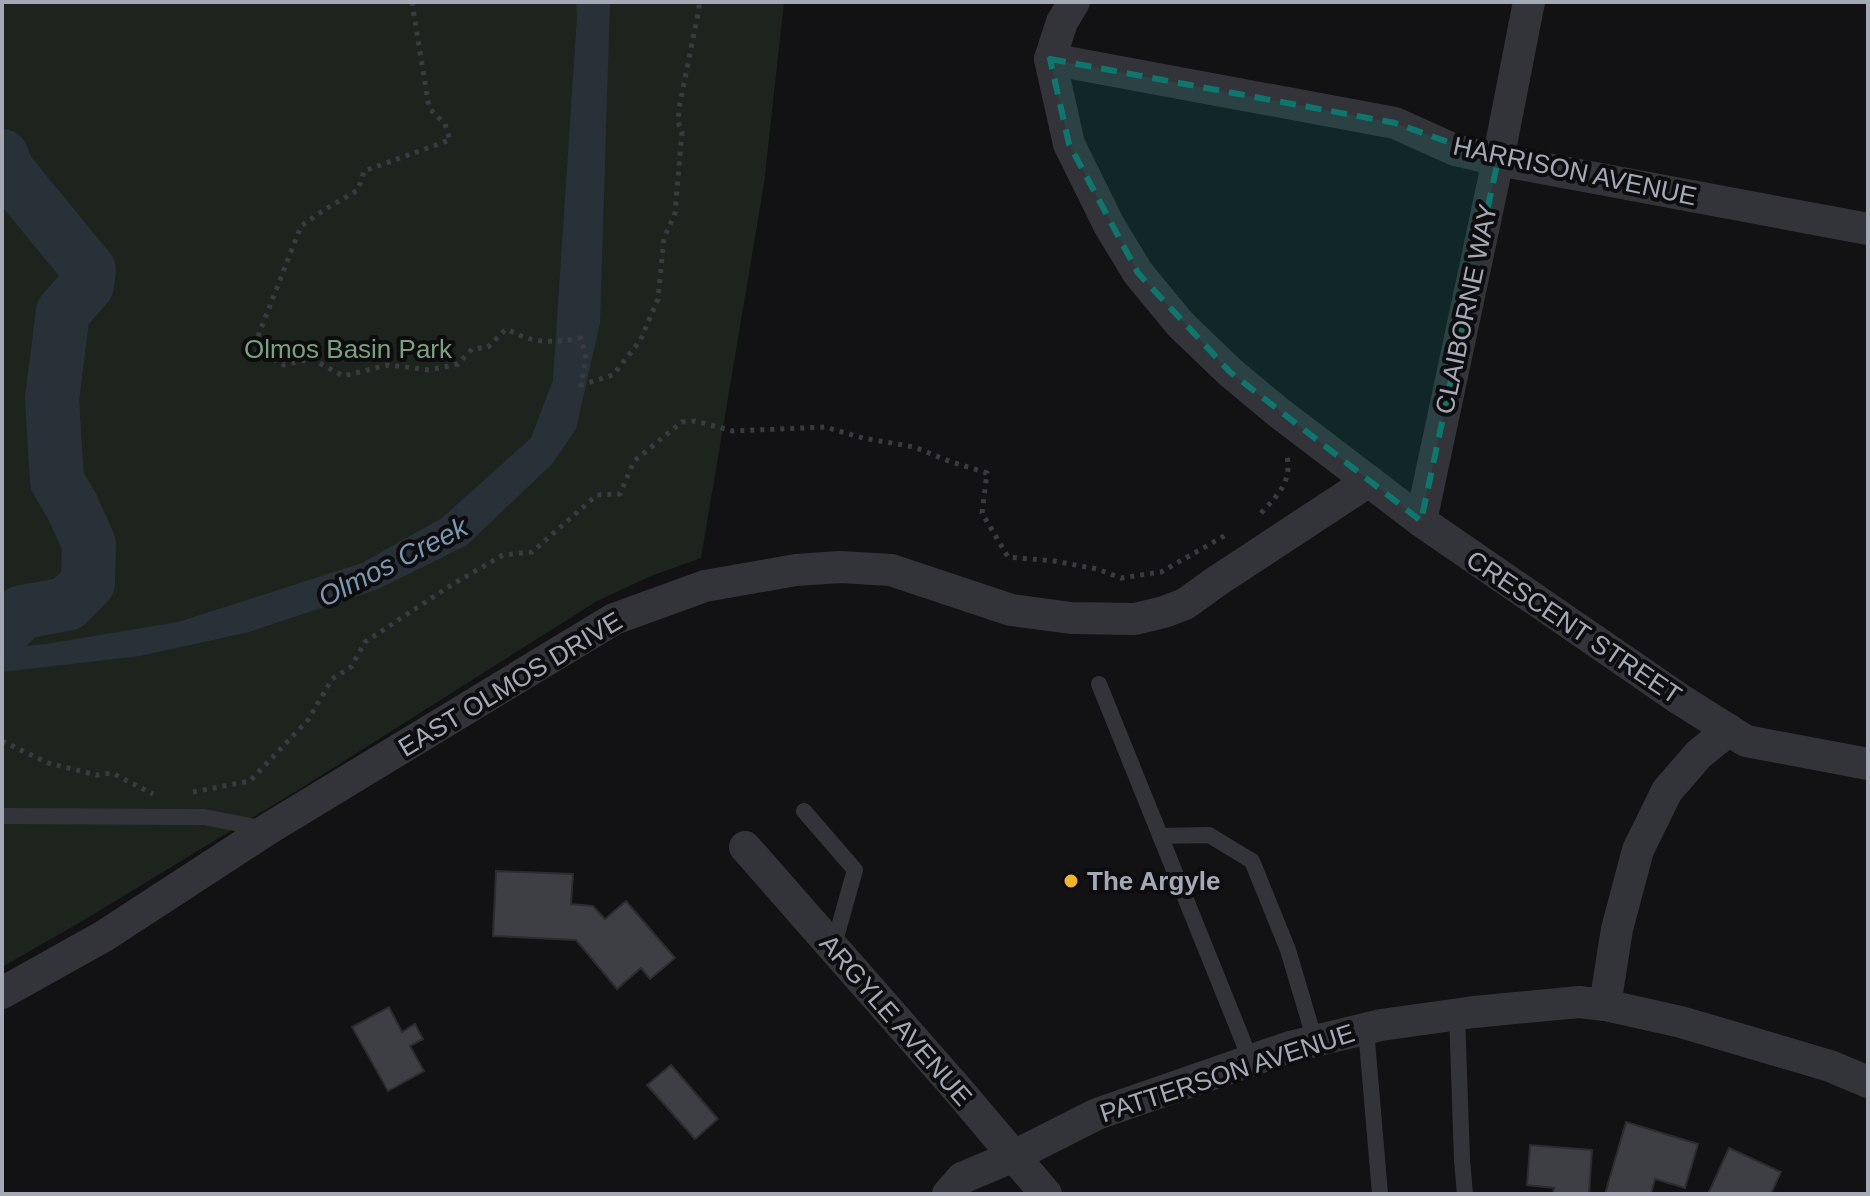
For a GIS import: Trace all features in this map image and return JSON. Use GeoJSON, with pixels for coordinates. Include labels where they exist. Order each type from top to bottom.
{"type":"FeatureCollection","features":[{"type":"Feature","properties":{"kind":"street"},"geometry":{"type":"LineString","coordinates":[[1074,2],[1062,22],[1050,59],[1069,144],[1109,225],[1138,273],[1181,325],[1230,372],[1369,481]]}},
{"type":"Feature","properties":{"kind":"street","name":"CLAIBORNE WAY"},"geometry":{"type":"LineString","coordinates":[[1421,521],[1529,2]]}},
{"type":"Feature","properties":{"kind":"street","name":"HARRISON AVENUE"},"geometry":{"type":"LineString","coordinates":[[1050,59],[1395,123],[1455,150],[1498,160],[1868,229]]}},
{"type":"Feature","properties":{"kind":"street","name":"CRESCENT STREET"},"geometry":{"type":"LineString","coordinates":[[1369,481],[1421,521],[1678,698],[1746,741],[1868,764]]}},
{"type":"Feature","properties":{"kind":"street","name":"EAST OLMOS DRIVE"},"geometry":{"type":"LineString","coordinates":[[2,993],[104,936],[268,829],[614,619],[705,586],[796,570],[840,567],[891,570],[1011,610],[1071,618],[1135,619],[1185,604],[1369,481]]}},
{"type":"Feature","properties":{"kind":"street"},"geometry":{"type":"LineString","coordinates":[[1605,1005],[1617,929],[1638,850],[1667,791],[1699,754],[1729,730]]}},
{"type":"Feature","properties":{"kind":"street","name":"ARGYLE AVENUE"},"geometry":{"type":"LineString","coordinates":[[745,847],[1046,1194]]}},
{"type":"Feature","properties":{"kind":"street","name":"PATTERSON AVENUE"},"geometry":{"type":"LineString","coordinates":[[948,1194],[962,1178],[1097,1114],[1315,1041],[1457,1014],[1579,1002],[1605,1005],[1681,1022],[1830,1066],[1868,1082]]}},
{"type":"Feature","properties":{"kind":"lane"},"geometry":{"type":"LineString","coordinates":[[1099,684],[1251,1061]]}},
{"type":"Feature","properties":{"kind":"lane"},"geometry":{"type":"LineString","coordinates":[[804,811],[855,870],[833,948]]}},
{"type":"Feature","properties":{"kind":"lane"},"geometry":{"type":"LineString","coordinates":[[2,816],[204,817],[268,829]]}},
{"type":"Feature","properties":{"kind":"lane"},"geometry":{"type":"LineString","coordinates":[[1160,836],[1209,835],[1252,861],[1288,950],[1315,1041]]}},
{"type":"Feature","properties":{"kind":"lane"},"geometry":{"type":"LineString","coordinates":[[1457,1014],[1465,1194]]}},
{"type":"Feature","properties":{"kind":"lane"},"geometry":{"type":"LineString","coordinates":[[1366,1029],[1380,1194]]}},
{"type":"Feature","properties":{"kind":"path"},"geometry":{"type":"LineString","coordinates":[[412,2],[429,108],[445,124],[450,140],[364,171],[358,190],[301,226],[253,349],[284,365],[312,359],[343,376],[388,365],[429,370],[458,364],[472,349],[488,347],[506,329],[543,342],[581,338],[586,359],[581,385],[613,375],[640,341],[658,299],[664,238],[675,213],[682,132],[678,122],[679,108],[699,2]]}},
{"type":"Feature","properties":{"kind":"highlighted area"},"geometry":{"type":"Polygon","coordinates":[[[1050,59],[1395,123],[1498,160],[1421,521],[1230,372],[1138,273],[1069,144],[1050,59]]]}},
{"type":"Feature","properties":{"kind":"green space","name":"Olmos Basin Park"},"geometry":{"type":"Polygon","coordinates":[[[2,2],[784,2],[764,184],[701,558],[651,576],[597,601],[303,787],[2,967],[2,2]]]}},
{"type":"Feature","properties":{"kind":"water","name":"Olmos Creek"},"geometry":{"type":"Polygon","coordinates":[[[576,2],[610,2],[600,323],[576,429],[552,464],[467,545],[376,590],[249,632],[140,656],[2,672],[2,648],[46,644],[178,622],[362,563],[442,518],[531,438],[553,380],[576,2]]]}},
{"type":"Feature","properties":{"kind":"building"},"geometry":{"type":"Polygon","coordinates":[[[496,871],[573,874],[571,904],[593,906],[605,919],[626,901],[675,958],[650,979],[641,968],[617,989],[576,940],[493,936],[496,871]]]}},
{"type":"Feature","properties":{"kind":"building"},"geometry":{"type":"Polygon","coordinates":[[[389,1007],[402,1032],[415,1024],[423,1039],[410,1046],[424,1071],[388,1091],[352,1027],[389,1007]]]}},
{"type":"Feature","properties":{"kind":"building"},"geometry":{"type":"Polygon","coordinates":[[[671,1065],[718,1119],[695,1139],[647,1085],[671,1065]]]}},
{"type":"Feature","properties":{"kind":"building"},"geometry":{"type":"Polygon","coordinates":[[[1626,1122],[1698,1144],[1685,1188],[1655,1179],[1651,1194],[1605,1194],[1626,1122]]]}},
{"type":"Feature","properties":{"kind":"building"},"geometry":{"type":"Polygon","coordinates":[[[1530,1145],[1592,1150],[1589,1194],[1553,1194],[1554,1188],[1527,1185],[1530,1145]]]}},
{"type":"Feature","properties":{"kind":"building"},"geometry":{"type":"Polygon","coordinates":[[[1729,1148],[1781,1172],[1771,1194],[1708,1194],[1729,1148]]]}},
{"type":"Feature","properties":{"kind":"waterway"},"geometry":{"type":"LineString","coordinates":[[2,156],[7,170],[89,270],[87,285],[63,312],[52,399],[57,481],[89,544],[88,583],[67,604],[22,612],[2,633]]}},
{"type":"Feature","properties":{"kind":"place","name":"The Argyle"},"geometry":{"type":"Point","coordinates":[1071,881]}}]}
